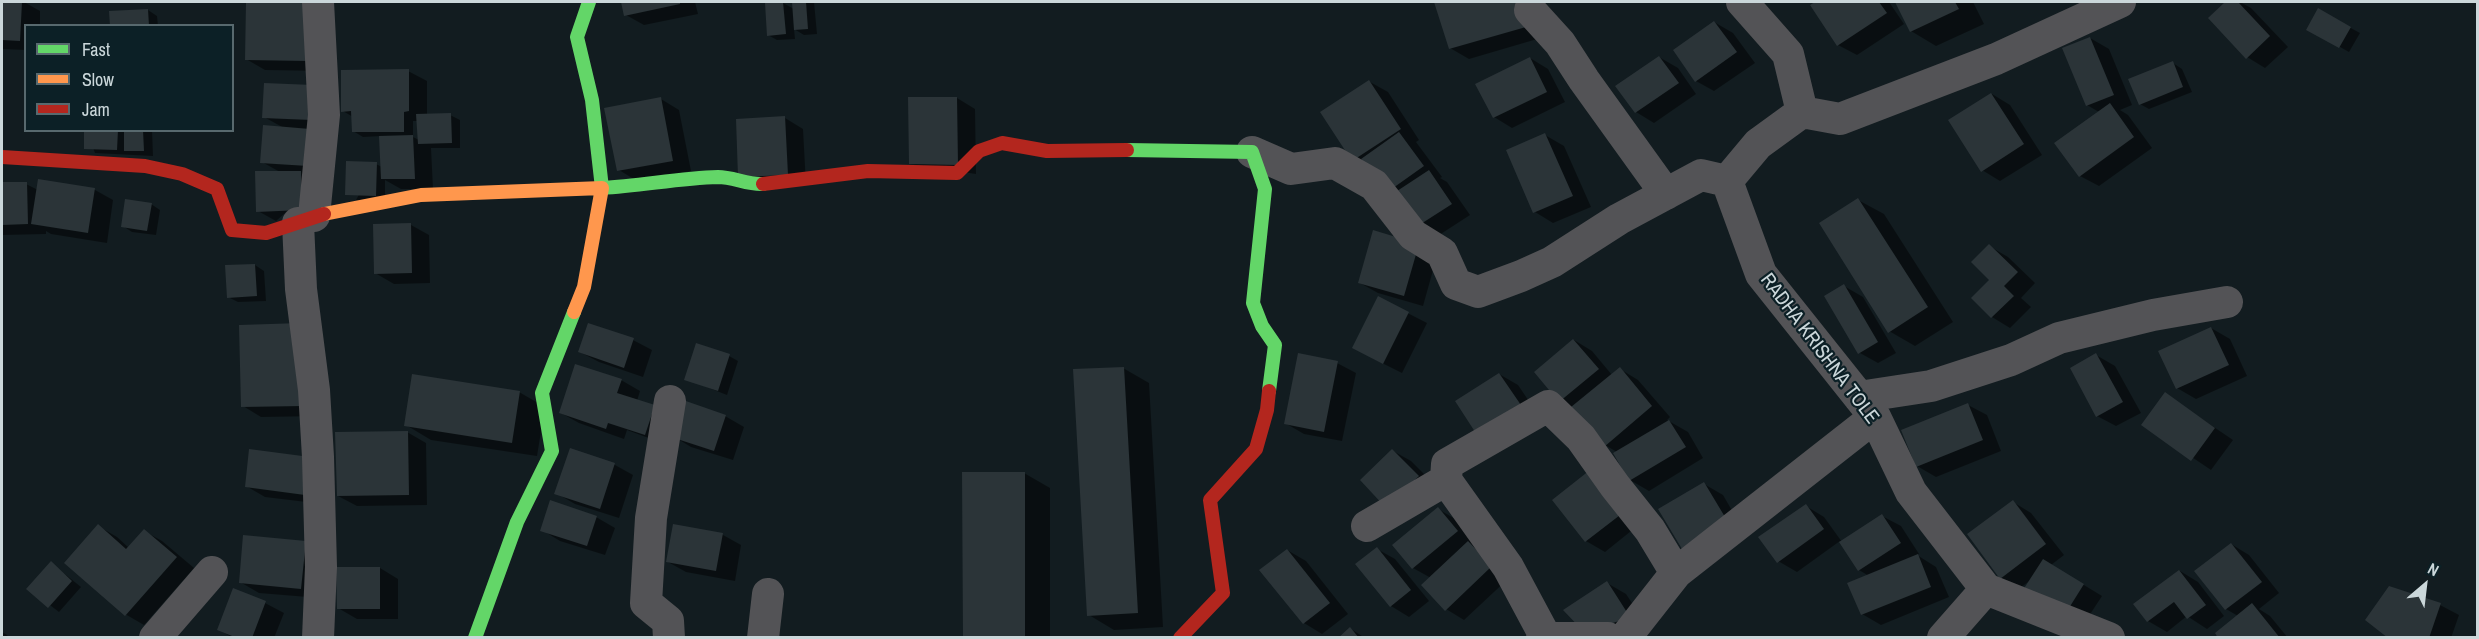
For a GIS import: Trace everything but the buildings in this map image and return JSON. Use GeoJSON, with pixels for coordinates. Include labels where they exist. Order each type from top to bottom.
{"type":"FeatureCollection","features":[{"type":"Feature","properties":{"kind":"street"},"geometry":{"type":"LineString","coordinates":[[318,2],[324,115],[306,220],[301,289],[314,390],[321,516],[318,638]]}},
{"type":"Feature","properties":{"kind":"street"},"geometry":{"type":"LineString","coordinates":[[1742,2],[1788,54],[1802,112]]}},
{"type":"Feature","properties":{"kind":"street"},"geometry":{"type":"LineString","coordinates":[[2,157],[145,166],[182,174],[217,189],[232,231],[266,233],[306,220],[421,195],[627,187],[684,178],[722,177],[754,185],[788,183],[868,171],[957,173],[979,151],[1002,143],[1047,151],[1252,153],[1291,169],[1335,163],[1374,185],[1413,235],[1442,253],[1456,284],[1478,292],[1552,262],[1619,219],[1701,175],[1727,182],[1758,144],[1802,112],[1840,118],[1996,59],[2120,2]]}},
{"type":"Feature","properties":{"kind":"street"},"geometry":{"type":"LineString","coordinates":[[475,638],[517,522],[552,451],[542,393],[584,286],[602,188],[592,100],[577,38],[588,3]]}},
{"type":"Feature","properties":{"kind":"street"},"geometry":{"type":"LineString","coordinates":[[1530,10],[1560,43],[1602,106],[1666,194]]}},
{"type":"Feature","properties":{"kind":"street"},"geometry":{"type":"LineString","coordinates":[[1180,638],[1223,593],[1210,500],[1256,449],[1267,410],[1275,345],[1262,326],[1253,303],[1264,189],[1252,153]]}},
{"type":"Feature","properties":{"kind":"street","name":"RADHA KRISHNA TOLE"},"geometry":{"type":"LineString","coordinates":[[1727,182],[1761,274],[1867,407],[1911,492],[1986,589]]}},
{"type":"Feature","properties":{"kind":"street"},"geometry":{"type":"LineString","coordinates":[[1625,638],[1676,573],[1867,407],[2011,360],[2059,338],[2152,315],[2227,302]]}},
{"type":"Feature","properties":{"kind":"street"},"geometry":{"type":"LineString","coordinates":[[669,638],[668,621],[646,603],[651,518],[670,401]]}},
{"type":"Feature","properties":{"kind":"street"},"geometry":{"type":"LineString","coordinates":[[1608,638],[1544,637],[1508,567],[1446,480],[1447,464],[1548,406],[1581,438],[1614,486],[1650,530],[1676,573]]}},
{"type":"Feature","properties":{"kind":"street"},"geometry":{"type":"LineString","coordinates":[[1366,526],[1446,480]]}},
{"type":"Feature","properties":{"kind":"street"},"geometry":{"type":"LineString","coordinates":[[155,638],[212,572]]}},
{"type":"Feature","properties":{"kind":"street"},"geometry":{"type":"LineString","coordinates":[[1942,638],[1986,589],[2109,638]]}},
{"type":"Feature","properties":{"kind":"street"},"geometry":{"type":"LineString","coordinates":[[763,638],[768,594]]}},
{"type":"Feature","properties":{"kind":"traffic: fast"},"geometry":{"type":"LineString","coordinates":[[589,2],[577,37],[592,100],[602,188],[718,177],[763,184]]}},
{"type":"Feature","properties":{"kind":"traffic: fast"},"geometry":{"type":"LineString","coordinates":[[1127,150],[1252,152],[1265,189],[1253,303],[1262,326],[1275,345],[1269,391]]}},
{"type":"Feature","properties":{"kind":"traffic: fast"},"geometry":{"type":"LineString","coordinates":[[475,638],[517,522],[552,451],[542,393],[574,312]]}},
{"type":"Feature","properties":{"kind":"traffic: slow"},"geometry":{"type":"LineString","coordinates":[[324,214],[421,195],[602,188],[584,287],[574,312]]}},
{"type":"Feature","properties":{"kind":"traffic: jam"},"geometry":{"type":"LineString","coordinates":[[763,184],[868,171],[957,173],[979,151],[1002,143],[1047,151],[1127,150]]}},
{"type":"Feature","properties":{"kind":"traffic: jam"},"geometry":{"type":"LineString","coordinates":[[2,157],[145,166],[182,174],[217,189],[232,230],[266,233],[324,214]]}},
{"type":"Feature","properties":{"kind":"traffic: jam"},"geometry":{"type":"LineString","coordinates":[[1180,638],[1223,593],[1210,500],[1256,449],[1267,410],[1269,391]]}}]}
